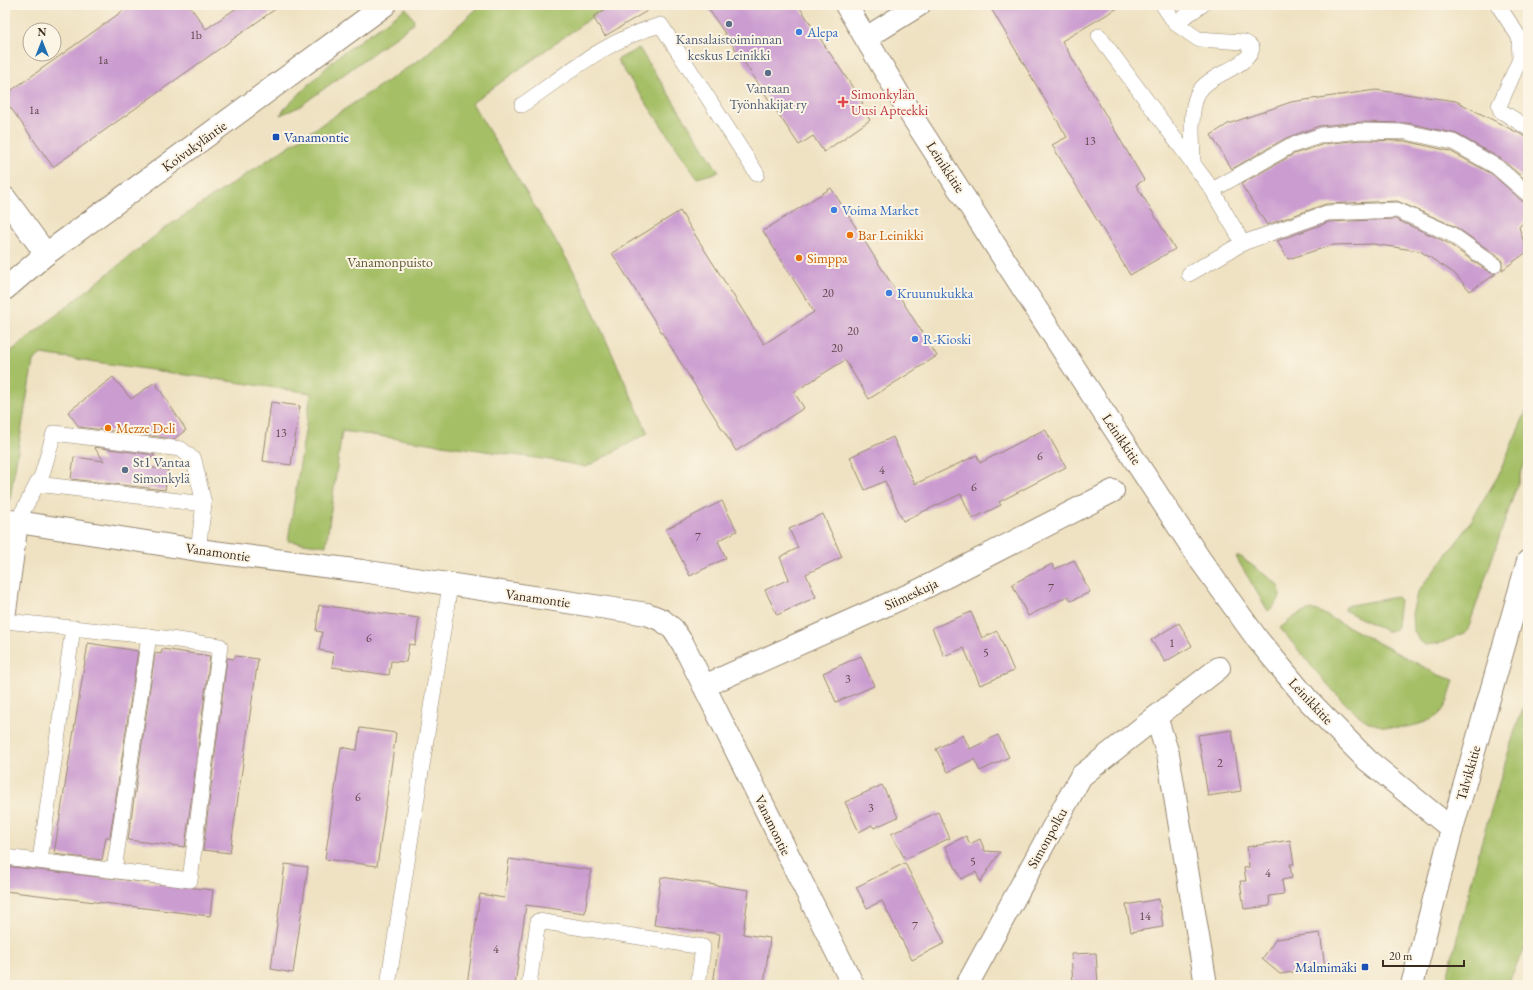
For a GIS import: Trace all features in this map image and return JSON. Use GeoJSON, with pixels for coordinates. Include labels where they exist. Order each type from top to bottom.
{"type":"FeatureCollection","features":[{"type":"Feature","properties":{"kind":"street","name":"Koivukyläntie"},"geometry":{"type":"LineString","coordinates":[[5,289],[46,254],[385,5]]}},
{"type":"Feature","properties":{"kind":"street","name":"Leinikkitie"},"geometry":{"type":"LineString","coordinates":[[846,5],[912,115],[1066,355],[1201,561],[1258,640],[1308,700],[1367,760],[1452,829]]}},
{"type":"Feature","properties":{"kind":"street"},"geometry":{"type":"LineString","coordinates":[[866,38],[919,5]]}},
{"type":"Feature","properties":{"kind":"street"},"geometry":{"type":"LineString","coordinates":[[5,198],[46,254]]}},
{"type":"Feature","properties":{"kind":"street","name":"Siimeskuja"},"geometry":{"type":"LineString","coordinates":[[704,686],[920,590],[1113,491]]}},
{"type":"Feature","properties":{"kind":"street"},"geometry":{"type":"LineString","coordinates":[[5,611],[11,521]]}},
{"type":"Feature","properties":{"kind":"street","name":"Vanamontie"},"geometry":{"type":"LineString","coordinates":[[11,521],[198,550],[647,614],[662,620],[673,629],[683,644],[853,985]]}},
{"type":"Feature","properties":{"kind":"street","name":"Talvikkitie"},"geometry":{"type":"LineString","coordinates":[[1412,985],[1452,829],[1528,561]]}},
{"type":"Feature","properties":{"kind":"street","name":"Simonpolku"},"geometry":{"type":"LineString","coordinates":[[968,985],[1081,776],[1219,668]]}},
{"type":"Feature","properties":{"kind":"street"},"geometry":{"type":"LineString","coordinates":[[1156,717],[1168,754],[1206,985]]}},
{"type":"Feature","properties":{"kind":"lane"},"geometry":{"type":"LineString","coordinates":[[1163,5],[1175,23],[1198,39],[1244,42],[1252,48],[1251,53],[1247,58],[1204,84],[1197,94],[1194,107],[1193,164]]}},
{"type":"Feature","properties":{"kind":"lane"},"geometry":{"type":"LineString","coordinates":[[1175,23],[1202,5]]}},
{"type":"Feature","properties":{"kind":"lane"},"geometry":{"type":"LineString","coordinates":[[1498,5],[1519,37],[1520,59],[1499,106],[1501,111],[1528,128]]}},
{"type":"Feature","properties":{"kind":"lane"},"geometry":{"type":"LineString","coordinates":[[522,105],[592,57],[641,30],[661,25],[756,174]]}},
{"type":"Feature","properties":{"kind":"lane"},"geometry":{"type":"LineString","coordinates":[[1099,36],[1214,192],[1243,243]]}},
{"type":"Feature","properties":{"kind":"lane"},"geometry":{"type":"LineString","coordinates":[[1214,192],[1220,184],[1290,146],[1322,135],[1361,131],[1406,132],[1453,142],[1497,167],[1528,194]]}},
{"type":"Feature","properties":{"kind":"lane"},"geometry":{"type":"LineString","coordinates":[[1189,274],[1243,243],[1327,213],[1397,210],[1451,234],[1494,265]]}},
{"type":"Feature","properties":{"kind":"lane"},"geometry":{"type":"LineString","coordinates":[[11,521],[42,475],[54,433],[182,449],[194,460],[204,504],[198,550]]}},
{"type":"Feature","properties":{"kind":"lane"},"geometry":{"type":"LineString","coordinates":[[37,484],[204,504]]}},
{"type":"Feature","properties":{"kind":"lane"},"geometry":{"type":"LineString","coordinates":[[388,985],[450,585]]}},
{"type":"Feature","properties":{"kind":"lane"},"geometry":{"type":"LineString","coordinates":[[5,621],[149,636],[220,646],[190,880],[40,860],[5,857]]}},
{"type":"Feature","properties":{"kind":"lane"},"geometry":{"type":"LineString","coordinates":[[40,860],[73,628]]}},
{"type":"Feature","properties":{"kind":"lane"},"geometry":{"type":"LineString","coordinates":[[114,870],[149,636]]}},
{"type":"Feature","properties":{"kind":"lane"},"geometry":{"type":"LineString","coordinates":[[529,985],[538,921],[703,947],[698,985]]}},
{"type":"Feature","properties":{"kind":"green space","name":"Vanamonpuisto"},"geometry":{"type":"Polygon","coordinates":[[[481,5],[609,5],[472,103],[578,278],[648,433],[586,467],[557,461],[342,431],[326,546],[288,541],[311,393],[41,354],[33,361],[9,504],[5,503],[5,356],[165,228],[422,58],[481,5]]]}},
{"type":"Feature","properties":{"kind":"green space"},"geometry":{"type":"Polygon","coordinates":[[[406,8],[414,20],[413,24],[299,107],[280,115],[286,107],[337,57],[406,8]]]}},
{"type":"Feature","properties":{"kind":"green space"},"geometry":{"type":"Polygon","coordinates":[[[639,48],[719,172],[697,178],[617,60],[639,48]]]}},
{"type":"Feature","properties":{"kind":"green space"},"geometry":{"type":"Polygon","coordinates":[[[1528,407],[1528,453],[1467,632],[1441,643],[1426,645],[1419,641],[1413,629],[1412,614],[1417,593],[1465,531],[1498,476],[1528,407]]]}},
{"type":"Feature","properties":{"kind":"green space"},"geometry":{"type":"Polygon","coordinates":[[[1236,557],[1241,557],[1277,584],[1280,592],[1279,599],[1268,611],[1236,557]]]}},
{"type":"Feature","properties":{"kind":"green space"},"geometry":{"type":"Polygon","coordinates":[[[1397,597],[1400,600],[1397,626],[1394,631],[1388,632],[1344,610],[1345,607],[1350,605],[1397,597]]]}},
{"type":"Feature","properties":{"kind":"green space"},"geometry":{"type":"Polygon","coordinates":[[[1314,610],[1439,675],[1454,680],[1449,698],[1439,715],[1426,722],[1405,727],[1382,726],[1371,723],[1361,717],[1337,695],[1280,628],[1300,614],[1314,610]]]}},
{"type":"Feature","properties":{"kind":"green space"},"geometry":{"type":"Polygon","coordinates":[[[1524,707],[1528,708],[1528,942],[1507,985],[1445,985],[1482,840],[1516,727],[1524,707]]]}},
{"type":"Feature","properties":{"kind":"building"},"geometry":{"type":"Polygon","coordinates":[[[131,5],[189,5],[206,29],[241,5],[281,5],[53,167],[5,100],[5,95],[51,62],[62,62],[62,54],[131,5]]]}},
{"type":"Feature","properties":{"kind":"building"},"geometry":{"type":"Polygon","coordinates":[[[612,5],[657,5],[605,36],[593,17],[612,5]]]}},
{"type":"Feature","properties":{"kind":"building"},"geometry":{"type":"Polygon","coordinates":[[[706,5],[798,5],[863,103],[860,105],[870,120],[824,152],[813,136],[799,145],[706,5]]]}},
{"type":"Feature","properties":{"kind":"building"},"geometry":{"type":"Polygon","coordinates":[[[989,5],[1123,5],[1062,41],[1144,180],[1136,185],[1175,249],[1130,275],[1052,145],[1067,137],[989,5]]]}},
{"type":"Feature","properties":{"kind":"building"},"geometry":{"type":"Polygon","coordinates":[[[1376,90],[1456,101],[1528,138],[1528,182],[1501,159],[1457,134],[1408,123],[1361,122],[1319,126],[1286,138],[1232,169],[1211,135],[1228,124],[1291,102],[1376,90]]]}},
{"type":"Feature","properties":{"kind":"building"},"geometry":{"type":"Polygon","coordinates":[[[1361,140],[1405,141],[1450,151],[1492,174],[1522,201],[1528,203],[1528,217],[1519,227],[1527,252],[1502,270],[1502,262],[1500,258],[1456,227],[1397,201],[1326,204],[1267,225],[1241,184],[1294,154],[1324,144],[1361,140]]]}},
{"type":"Feature","properties":{"kind":"building"},"geometry":{"type":"Polygon","coordinates":[[[831,188],[937,356],[869,399],[845,360],[794,392],[804,408],[736,451],[612,253],[680,211],[764,344],[814,312],[763,231],[831,188]]]}},
{"type":"Feature","properties":{"kind":"building"},"geometry":{"type":"Polygon","coordinates":[[[1395,219],[1446,242],[1489,272],[1496,274],[1470,291],[1454,273],[1420,251],[1373,244],[1333,245],[1288,259],[1277,241],[1329,222],[1395,219]]]}},
{"type":"Feature","properties":{"kind":"building"},"geometry":{"type":"Polygon","coordinates":[[[113,377],[131,399],[155,382],[186,430],[174,439],[79,427],[68,412],[113,377]]]}},
{"type":"Feature","properties":{"kind":"building"},"geometry":{"type":"Polygon","coordinates":[[[271,402],[300,406],[291,465],[263,461],[271,402]]]}},
{"type":"Feature","properties":{"kind":"building"},"geometry":{"type":"Polygon","coordinates":[[[1045,429],[1066,467],[999,502],[1001,505],[972,519],[961,494],[903,521],[885,481],[865,490],[850,457],[893,437],[915,484],[977,455],[980,463],[1045,429]]]}},
{"type":"Feature","properties":{"kind":"building"},"geometry":{"type":"Polygon","coordinates":[[[94,447],[155,455],[140,466],[168,470],[165,490],[71,479],[74,457],[104,461],[94,447]]]}},
{"type":"Feature","properties":{"kind":"building"},"geometry":{"type":"Polygon","coordinates":[[[722,501],[737,531],[718,541],[726,558],[690,576],[666,529],[722,501]]]}},
{"type":"Feature","properties":{"kind":"building"},"geometry":{"type":"Polygon","coordinates":[[[823,514],[842,557],[806,574],[816,597],[777,615],[765,590],[789,579],[780,557],[798,548],[789,529],[823,514]]]}},
{"type":"Feature","properties":{"kind":"building"},"geometry":{"type":"Polygon","coordinates":[[[1074,560],[1090,592],[1071,601],[1068,596],[1028,616],[1012,584],[1052,564],[1055,569],[1074,560]]]}},
{"type":"Feature","properties":{"kind":"building"},"geometry":{"type":"Polygon","coordinates":[[[319,605],[419,618],[415,645],[409,644],[406,662],[391,661],[389,675],[332,667],[334,653],[319,650],[322,632],[316,631],[319,605]]]}},
{"type":"Feature","properties":{"kind":"building"},"geometry":{"type":"Polygon","coordinates":[[[971,612],[982,638],[997,631],[1014,671],[980,685],[964,648],[944,656],[932,628],[971,612]]]}},
{"type":"Feature","properties":{"kind":"building"},"geometry":{"type":"Polygon","coordinates":[[[1179,623],[1192,646],[1165,662],[1151,640],[1179,623]]]}},
{"type":"Feature","properties":{"kind":"building"},"geometry":{"type":"Polygon","coordinates":[[[88,643],[138,651],[110,837],[106,837],[102,860],[54,854],[88,643]]]}},
{"type":"Feature","properties":{"kind":"building"},"geometry":{"type":"Polygon","coordinates":[[[162,649],[210,656],[185,847],[128,840],[155,653],[161,654],[162,649]]]}},
{"type":"Feature","properties":{"kind":"building"},"geometry":{"type":"Polygon","coordinates":[[[235,656],[258,659],[230,853],[203,850],[227,658],[234,659],[235,656]]]}},
{"type":"Feature","properties":{"kind":"building"},"geometry":{"type":"Polygon","coordinates":[[[861,656],[874,686],[836,702],[823,673],[861,656]]]}},
{"type":"Feature","properties":{"kind":"building"},"geometry":{"type":"Polygon","coordinates":[[[360,728],[396,733],[377,866],[325,859],[341,747],[357,750],[360,728]]]}},
{"type":"Feature","properties":{"kind":"building"},"geometry":{"type":"Polygon","coordinates":[[[1232,730],[1241,791],[1208,796],[1198,735],[1232,730]]]}},
{"type":"Feature","properties":{"kind":"building"},"geometry":{"type":"Polygon","coordinates":[[[963,735],[970,749],[998,735],[1009,757],[980,771],[974,759],[948,772],[936,749],[963,735]]]}},
{"type":"Feature","properties":{"kind":"building"},"geometry":{"type":"Polygon","coordinates":[[[882,785],[898,817],[874,828],[872,825],[859,832],[845,802],[882,785]]]}},
{"type":"Feature","properties":{"kind":"building"},"geometry":{"type":"Polygon","coordinates":[[[938,812],[950,838],[905,859],[891,834],[938,812]]]}},
{"type":"Feature","properties":{"kind":"building"},"geometry":{"type":"Polygon","coordinates":[[[966,836],[970,844],[980,839],[985,851],[1000,852],[980,882],[976,872],[961,879],[945,846],[966,836]]]}},
{"type":"Feature","properties":{"kind":"building"},"geometry":{"type":"Polygon","coordinates":[[[1290,840],[1294,864],[1290,864],[1292,878],[1282,880],[1284,894],[1269,896],[1270,906],[1244,909],[1240,881],[1246,881],[1244,868],[1249,867],[1247,847],[1290,840]]]}},
{"type":"Feature","properties":{"kind":"building"},"geometry":{"type":"Polygon","coordinates":[[[509,859],[591,870],[585,913],[526,905],[515,985],[467,985],[480,894],[504,898],[509,859]]]}},
{"type":"Feature","properties":{"kind":"building"},"geometry":{"type":"Polygon","coordinates":[[[905,863],[945,943],[912,960],[882,901],[867,908],[856,887],[905,863]]]}},
{"type":"Feature","properties":{"kind":"building"},"geometry":{"type":"Polygon","coordinates":[[[285,864],[308,867],[293,973],[271,969],[285,864]]]}},
{"type":"Feature","properties":{"kind":"building"},"geometry":{"type":"Polygon","coordinates":[[[5,866],[213,890],[210,916],[5,891],[5,866]]]}},
{"type":"Feature","properties":{"kind":"building"},"geometry":{"type":"Polygon","coordinates":[[[661,877],[749,890],[743,934],[770,938],[764,985],[713,985],[720,934],[654,925],[661,877]]]}},
{"type":"Feature","properties":{"kind":"building"},"geometry":{"type":"Polygon","coordinates":[[[1159,899],[1163,927],[1131,932],[1126,905],[1159,899]]]}},
{"type":"Feature","properties":{"kind":"building"},"geometry":{"type":"Polygon","coordinates":[[[1320,933],[1325,967],[1280,974],[1262,959],[1276,939],[1320,933]]]}},
{"type":"Feature","properties":{"kind":"building"},"geometry":{"type":"Polygon","coordinates":[[[1096,953],[1098,985],[1073,985],[1071,954],[1096,953]]]}},
{"type":"Feature","properties":{"kind":"place","name":"Kansalaistoiminnan keskus Leinikki"},"geometry":{"type":"Point","coordinates":[729,24]}},
{"type":"Feature","properties":{"kind":"place","name":"Alepa"},"geometry":{"type":"Point","coordinates":[799,32]}},
{"type":"Feature","properties":{"kind":"place","name":"Vantaan Työnhakijat ry"},"geometry":{"type":"Point","coordinates":[768,73]}},
{"type":"Feature","properties":{"kind":"place","name":"Simonkylän Uusi Apteekki"},"geometry":{"type":"Point","coordinates":[843,102]}},
{"type":"Feature","properties":{"kind":"place","name":"Vanamontie"},"geometry":{"type":"Point","coordinates":[276,137]}},
{"type":"Feature","properties":{"kind":"place","name":"Voima Market"},"geometry":{"type":"Point","coordinates":[834,210]}},
{"type":"Feature","properties":{"kind":"place","name":"Bar Leinikki"},"geometry":{"type":"Point","coordinates":[850,235]}},
{"type":"Feature","properties":{"kind":"place","name":"Simppa"},"geometry":{"type":"Point","coordinates":[799,258]}},
{"type":"Feature","properties":{"kind":"place","name":"Kruunukukka"},"geometry":{"type":"Point","coordinates":[889,293]}},
{"type":"Feature","properties":{"kind":"place","name":"R-Kioski"},"geometry":{"type":"Point","coordinates":[915,339]}},
{"type":"Feature","properties":{"kind":"place","name":"Mezze Deli"},"geometry":{"type":"Point","coordinates":[108,428]}},
{"type":"Feature","properties":{"kind":"place","name":"St1 Vantaa Simonkylä"},"geometry":{"type":"Point","coordinates":[125,470]}},
{"type":"Feature","properties":{"kind":"place","name":"Malmimäki"},"geometry":{"type":"Point","coordinates":[1365,967]}}]}
